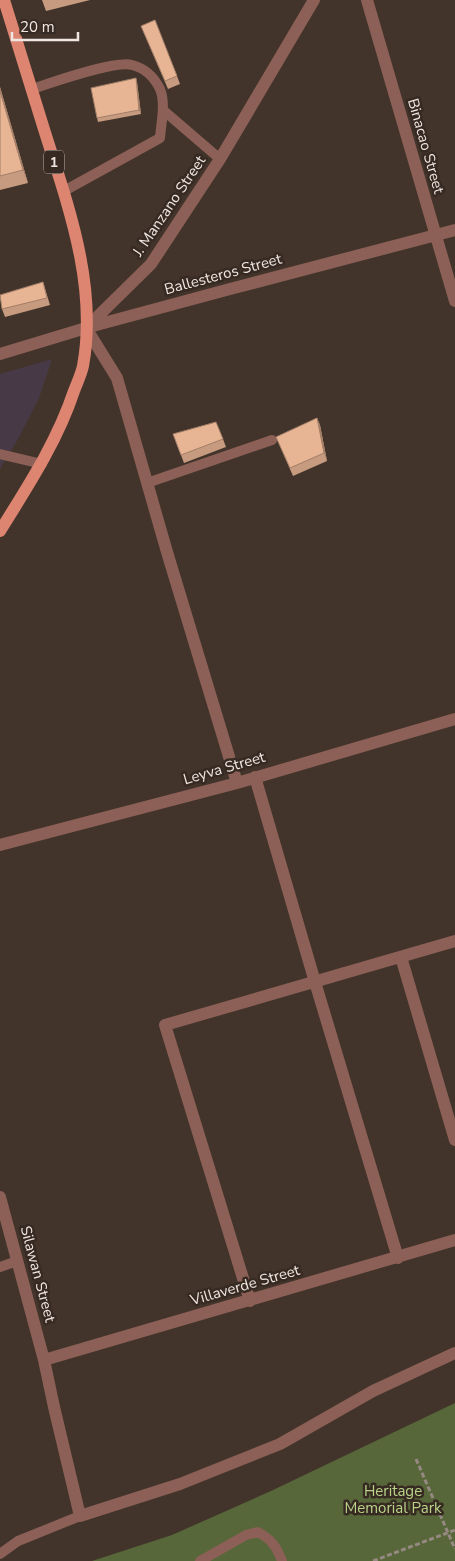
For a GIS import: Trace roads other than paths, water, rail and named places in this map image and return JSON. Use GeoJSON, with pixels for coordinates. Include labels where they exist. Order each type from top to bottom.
{"type":"FeatureCollection","features":[{"type":"Feature","properties":{"kind":"main road","name":"1"},"geometry":{"type":"LineString","coordinates":[[0,531],[42,464],[68,409],[83,367],[86,328],[86,293],[82,260],[64,191],[4,0]]}},
{"type":"Feature","properties":{"kind":"street","name":"J. Manzano Street"},"geometry":{"type":"LineString","coordinates":[[86,328],[151,264],[220,159],[314,0]]}},
{"type":"Feature","properties":{"kind":"street","name":"Binacao Street"},"geometry":{"type":"LineString","coordinates":[[366,0],[455,301]]}},
{"type":"Feature","properties":{"kind":"street","name":"Ballesteros Street"},"geometry":{"type":"LineString","coordinates":[[0,354],[230,288],[455,230]]}},
{"type":"Feature","properties":{"kind":"street"},"geometry":{"type":"LineString","coordinates":[[86,328],[117,378],[237,782]]}},
{"type":"Feature","properties":{"kind":"street","name":"Leyva Street"},"geometry":{"type":"LineString","coordinates":[[0,845],[237,782],[455,719]]}},
{"type":"Feature","properties":{"kind":"street"},"geometry":{"type":"LineString","coordinates":[[255,776],[398,1258]]}},
{"type":"Feature","properties":{"kind":"street"},"geometry":{"type":"LineString","coordinates":[[250,1300],[165,1025],[455,940]]}},
{"type":"Feature","properties":{"kind":"street"},"geometry":{"type":"LineString","coordinates":[[401,957],[455,1140]]}},
{"type":"Feature","properties":{"kind":"street","name":"Silawan Street"},"geometry":{"type":"LineString","coordinates":[[0,1197],[44,1360],[80,1516]]}},
{"type":"Feature","properties":{"kind":"street","name":"Villaverde Street"},"geometry":{"type":"LineString","coordinates":[[44,1360],[455,1240]]}},
{"type":"Feature","properties":{"kind":"street"},"geometry":{"type":"LineString","coordinates":[[80,1516],[180,1484],[280,1444],[372,1391],[455,1353]]}},
{"type":"Feature","properties":{"kind":"lane"},"geometry":{"type":"LineString","coordinates":[[32,89],[111,65],[131,64],[150,73],[160,90],[163,110],[160,138],[64,191]]}},
{"type":"Feature","properties":{"kind":"lane"},"geometry":{"type":"LineString","coordinates":[[163,110],[220,159]]}},
{"type":"Feature","properties":{"kind":"lane"},"geometry":{"type":"LineString","coordinates":[[147,483],[272,440]]}},
{"type":"Feature","properties":{"kind":"lane"},"geometry":{"type":"LineString","coordinates":[[0,454],[42,464]]}},
{"type":"Feature","properties":{"kind":"lane"},"geometry":{"type":"LineString","coordinates":[[0,1266],[17,1261]]}},
{"type":"Feature","properties":{"kind":"lane"},"geometry":{"type":"LineString","coordinates":[[0,1554],[18,1541],[80,1516]]}},
{"type":"Feature","properties":{"kind":"lane"},"geometry":{"type":"LineString","coordinates":[[200,1561],[246,1535],[258,1532],[269,1538],[277,1548],[282,1561]]}},
{"type":"Feature","properties":{"kind":"park label","name":"Heritage Memorial Park"},"geometry":{"type":"Point","coordinates":[393,1500]}}]}
